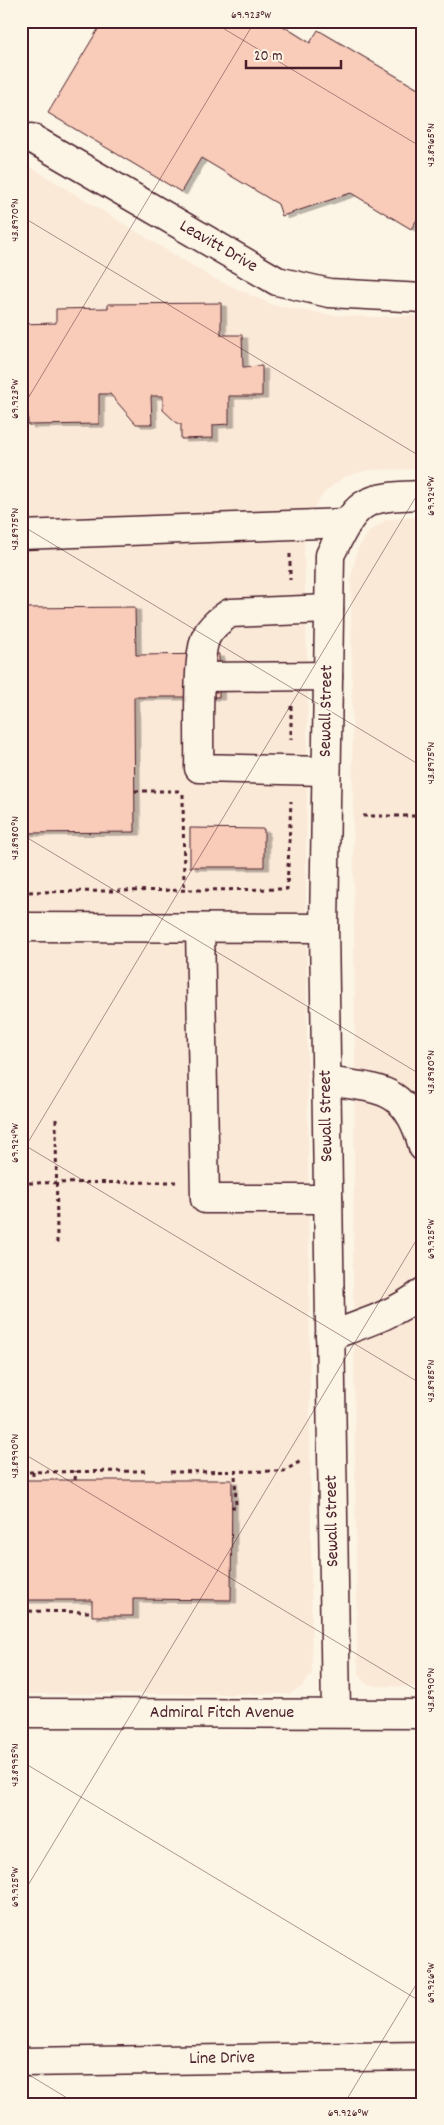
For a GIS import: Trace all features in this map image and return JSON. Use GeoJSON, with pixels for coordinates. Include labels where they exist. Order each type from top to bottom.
{"type":"FeatureCollection","features":[{"type":"Feature","properties":{"kind":"street","name":"Leavitt Drive"},"geometry":{"type":"LineString","coordinates":[[31,138],[277,281],[329,293],[423,298]]}},
{"type":"Feature","properties":{"kind":"street","name":"Sewall Street"},"geometry":{"type":"LineString","coordinates":[[336,1713],[324,928],[330,555],[346,523],[359,506],[383,497],[423,495]]}},
{"type":"Feature","properties":{"kind":"street"},"geometry":{"type":"LineString","coordinates":[[21,535],[346,523]]}},
{"type":"Feature","properties":{"kind":"street"},"geometry":{"type":"LineString","coordinates":[[326,771],[199,768],[201,648],[206,635],[217,622],[230,613],[329,609]]}},
{"type":"Feature","properties":{"kind":"street"},"geometry":{"type":"LineString","coordinates":[[201,677],[328,676]]}},
{"type":"Feature","properties":{"kind":"street"},"geometry":{"type":"LineString","coordinates":[[21,927],[324,928]]}},
{"type":"Feature","properties":{"kind":"street"},"geometry":{"type":"LineString","coordinates":[[200,928],[205,1199],[328,1198]]}},
{"type":"Feature","properties":{"kind":"street"},"geometry":{"type":"LineString","coordinates":[[326,1080],[390,1092],[407,1108],[419,1131],[423,1146]]}},
{"type":"Feature","properties":{"kind":"street"},"geometry":{"type":"LineString","coordinates":[[330,1336],[382,1316],[413,1301],[423,1292]]}},
{"type":"Feature","properties":{"kind":"street","name":"Admiral Fitch Avenue"},"geometry":{"type":"LineString","coordinates":[[21,1713],[423,1714]]}},
{"type":"Feature","properties":{"kind":"street","name":"Line Drive"},"geometry":{"type":"LineString","coordinates":[[21,2062],[423,2056]]}},
{"type":"Feature","properties":{"kind":"path"},"geometry":{"type":"LineString","coordinates":[[135,792],[183,791]]}},
{"type":"Feature","properties":{"kind":"path"},"geometry":{"type":"LineString","coordinates":[[363,816],[423,816]]}},
{"type":"Feature","properties":{"kind":"path"},"geometry":{"type":"LineString","coordinates":[[21,892],[287,889]]}},
{"type":"Feature","properties":{"kind":"path"},"geometry":{"type":"LineString","coordinates":[[56,1119],[57,1245]]}},
{"type":"Feature","properties":{"kind":"path"},"geometry":{"type":"LineString","coordinates":[[21,1183],[185,1182]]}},
{"type":"Feature","properties":{"kind":"path"},"geometry":{"type":"LineString","coordinates":[[170,1472],[284,1471],[304,1459]]}},
{"type":"Feature","properties":{"kind":"path"},"geometry":{"type":"LineString","coordinates":[[75,1480],[76,1471]]}},
{"type":"Feature","properties":{"kind":"path"},"geometry":{"type":"LineString","coordinates":[[21,1472],[147,1471]]}},
{"type":"Feature","properties":{"kind":"path"},"geometry":{"type":"LineString","coordinates":[[33,1472],[33,1480]]}},
{"type":"Feature","properties":{"kind":"path"},"geometry":{"type":"LineString","coordinates":[[231,1507],[236,1507],[235,1472]]}},
{"type":"Feature","properties":{"kind":"path"},"geometry":{"type":"LineString","coordinates":[[21,1611],[92,1612]]}},
{"type":"Feature","properties":{"kind":"shaded area"},"geometry":{"type":"Polygon","coordinates":[[[21,161],[211,277],[273,305],[330,315],[378,317],[423,315],[423,469],[368,470],[342,478],[325,492],[307,517],[304,548],[308,690],[306,878],[312,1673],[303,1686],[290,1694],[21,1694],[21,161]]]}},
{"type":"Feature","properties":{"kind":"shaded area"},"geometry":{"type":"Polygon","coordinates":[[[423,517],[423,1687],[376,1686],[365,1683],[359,1674],[357,1658],[353,1264],[355,1049],[351,577],[357,550],[369,532],[386,520],[423,517]]]}},
{"type":"Feature","properties":{"kind":"building"},"geometry":{"type":"Polygon","coordinates":[[[103,21],[275,21],[310,43],[318,30],[423,92],[423,210],[411,229],[351,193],[282,216],[278,204],[201,158],[181,192],[48,113],[103,21]]]}},
{"type":"Feature","properties":{"kind":"building"},"geometry":{"type":"Polygon","coordinates":[[[221,303],[221,335],[242,335],[243,367],[262,366],[262,396],[229,396],[229,424],[213,425],[213,438],[181,439],[181,424],[178,424],[163,410],[163,396],[151,396],[152,424],[136,424],[110,394],[99,394],[99,424],[28,425],[27,394],[21,394],[21,324],[56,323],[56,309],[108,308],[108,304],[221,303]]]}},
{"type":"Feature","properties":{"kind":"building"},"geometry":{"type":"Polygon","coordinates":[[[135,607],[136,655],[219,654],[219,697],[134,697],[135,832],[21,833],[21,608],[135,607]]]}},
{"type":"Feature","properties":{"kind":"building"},"geometry":{"type":"Polygon","coordinates":[[[190,828],[264,829],[264,867],[190,867],[190,828]]]}},
{"type":"Feature","properties":{"kind":"building"},"geometry":{"type":"Polygon","coordinates":[[[21,1480],[232,1480],[231,1600],[133,1599],[133,1616],[92,1616],[92,1600],[21,1600],[21,1480]]]}}]}
